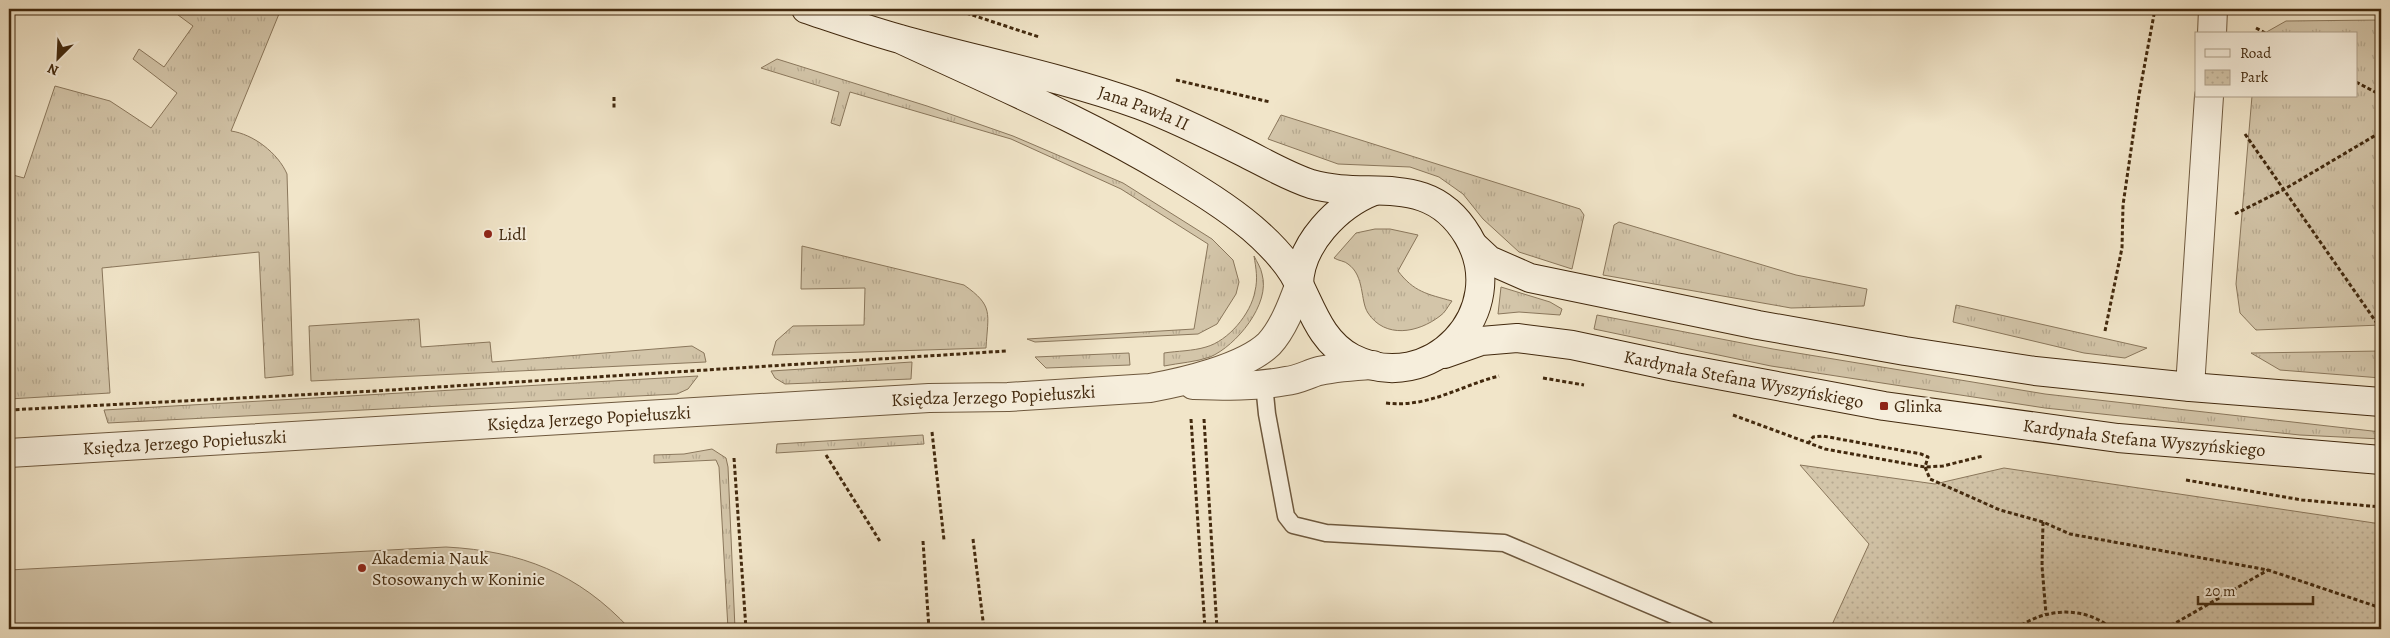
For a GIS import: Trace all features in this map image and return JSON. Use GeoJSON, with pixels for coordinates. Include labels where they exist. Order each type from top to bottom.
{"type":"FeatureCollection","features":[{"type":"Feature","properties":{"kind":"main road","name":"Jana Pawła II"},"geometry":{"type":"LineString","coordinates":[[806,9],[900,39],[1104,93],[1166,115],[1288,176],[1312,184],[1335,189],[1379,189]]}},
{"type":"Feature","properties":{"kind":"main road"},"geometry":{"type":"LineString","coordinates":[[2212,32],[2214,9]]}},
{"type":"Feature","properties":{"kind":"main road","name":"Jana Pawła II"},"geometry":{"type":"LineString","coordinates":[[900,39],[1076,121],[1133,150],[1207,195],[1254,230],[1292,272],[1299,286]]}},
{"type":"Feature","properties":{"kind":"main road"},"geometry":{"type":"LineString","coordinates":[[2190,387],[2209,98]]}},
{"type":"Feature","properties":{"kind":"main road"},"geometry":{"type":"LineString","coordinates":[[1379,189],[1424,197],[1444,208],[1460,222],[1474,246],[1479,261],[1481,284],[1478,305],[1468,326],[1455,343],[1437,356],[1417,365],[1395,368],[1373,365],[1352,358],[1334,345],[1320,329],[1299,286],[1303,264],[1324,225],[1357,198],[1379,189]]}},
{"type":"Feature","properties":{"kind":"main road"},"geometry":{"type":"LineString","coordinates":[[1474,246],[1489,260],[1530,278],[1758,325],[1905,351],[2035,371],[2190,387],[2381,402]]}},
{"type":"Feature","properties":{"kind":"main road","name":"Księdza Jerzego Popiełuszki"},"geometry":{"type":"LineString","coordinates":[[9,453],[929,398],[1008,397],[1150,388],[1170,385],[1229,366],[1258,353],[1270,343],[1280,328],[1299,286]]}},
{"type":"Feature","properties":{"kind":"main road","name":"Kardynała Stefana Wyszyńskiego"},"geometry":{"type":"LineString","coordinates":[[1437,356],[1481,341],[1517,338],[1572,345],[1675,367],[1884,406],[2118,438],[2381,460]]}},
{"type":"Feature","properties":{"kind":"main road","name":"Księdza Jerzego Popiełuszki"},"geometry":{"type":"LineString","coordinates":[[1170,385],[1242,386],[1264,384],[1288,381],[1344,366],[1373,365]]}},
{"type":"Feature","properties":{"kind":"lane"},"geometry":{"type":"LineString","coordinates":[[1264,384],[1266,414],[1286,516],[1293,525],[1326,534],[1504,543],[1706,629]]}},
{"type":"Feature","properties":{"kind":"path"},"geometry":{"type":"LineString","coordinates":[[2105,331],[2122,248],[2124,205],[2138,95],[2155,9]]}},
{"type":"Feature","properties":{"kind":"path"},"geometry":{"type":"LineString","coordinates":[[2256,28],[2263,32]]}},
{"type":"Feature","properties":{"kind":"path"},"geometry":{"type":"LineString","coordinates":[[2358,83],[2381,95]]}},
{"type":"Feature","properties":{"kind":"path"},"geometry":{"type":"LineString","coordinates":[[614,97],[614,110]]}},
{"type":"Feature","properties":{"kind":"path"},"geometry":{"type":"LineString","coordinates":[[2235,214],[2283,190],[2381,132]]}},
{"type":"Feature","properties":{"kind":"path"},"geometry":{"type":"LineString","coordinates":[[2245,134],[2381,329]]}},
{"type":"Feature","properties":{"kind":"path"},"geometry":{"type":"LineString","coordinates":[[9,410],[365,392],[1006,351]]}},
{"type":"Feature","properties":{"kind":"path"},"geometry":{"type":"LineString","coordinates":[[1384,403],[1418,404],[1439,398],[1479,381],[1505,375]]}},
{"type":"Feature","properties":{"kind":"path"},"geometry":{"type":"LineString","coordinates":[[1538,377],[1594,386]]}},
{"type":"Feature","properties":{"kind":"path"},"geometry":{"type":"LineString","coordinates":[[1725,412],[1824,449],[1926,467],[1943,466],[1988,454]]}},
{"type":"Feature","properties":{"kind":"path"},"geometry":{"type":"LineString","coordinates":[[1203,413],[1217,629]]}},
{"type":"Feature","properties":{"kind":"path"},"geometry":{"type":"LineString","coordinates":[[1191,414],[1205,629]]}},
{"type":"Feature","properties":{"kind":"path"},"geometry":{"type":"LineString","coordinates":[[931,426],[944,540]]}},
{"type":"Feature","properties":{"kind":"path"},"geometry":{"type":"LineString","coordinates":[[1808,444],[1813,437],[1824,436],[1921,454],[1928,457],[1926,467],[1930,479],[2000,510],[2043,522],[2070,534],[2268,570],[2381,608]]}},
{"type":"Feature","properties":{"kind":"path"},"geometry":{"type":"LineString","coordinates":[[826,455],[881,543]]}},
{"type":"Feature","properties":{"kind":"path"},"geometry":{"type":"LineString","coordinates":[[734,458],[746,629]]}},
{"type":"Feature","properties":{"kind":"path"},"geometry":{"type":"LineString","coordinates":[[2182,480],[2285,498],[2381,507]]}},
{"type":"Feature","properties":{"kind":"path"},"geometry":{"type":"LineString","coordinates":[[2043,522],[2042,566],[2046,614]]}},
{"type":"Feature","properties":{"kind":"path"},"geometry":{"type":"LineString","coordinates":[[973,539],[984,629]]}},
{"type":"Feature","properties":{"kind":"path"},"geometry":{"type":"LineString","coordinates":[[923,541],[929,629]]}},
{"type":"Feature","properties":{"kind":"path"},"geometry":{"type":"LineString","coordinates":[[2165,629],[2268,570]]}},
{"type":"Feature","properties":{"kind":"path"},"geometry":{"type":"LineString","coordinates":[[2016,629],[2034,618],[2067,611],[2098,620],[2112,629]]}},
{"type":"Feature","properties":{"kind":"green space"},"geometry":{"type":"Polygon","coordinates":[[[170,9],[281,9],[231,131],[248,136],[264,146],[278,159],[287,174],[293,375],[265,378],[259,252],[102,268],[110,393],[9,399],[9,174],[24,178],[55,86],[110,101],[151,128],[177,93],[133,59],[139,49],[164,67],[193,26],[170,9]]]}},
{"type":"Feature","properties":{"kind":"green space"},"geometry":{"type":"Polygon","coordinates":[[[2381,20],[2381,325],[2256,330],[2240,313],[2236,284],[2252,98],[2358,98],[2358,32],[2267,32],[2286,21],[2381,20]]]}},
{"type":"Feature","properties":{"kind":"green space"},"geometry":{"type":"Polygon","coordinates":[[[777,59],[927,106],[1013,136],[1123,183],[1212,239],[1233,260],[1239,282],[1236,294],[1217,324],[1198,334],[1035,342],[1027,339],[1194,329],[1208,244],[1121,189],[1011,139],[850,92],[840,126],[831,123],[839,92],[761,68],[777,59]]]}},
{"type":"Feature","properties":{"kind":"green space"},"geometry":{"type":"Polygon","coordinates":[[[1281,115],[1580,209],[1584,215],[1572,269],[1519,252],[1483,219],[1463,194],[1439,177],[1410,167],[1338,164],[1268,139],[1281,115]]]}},
{"type":"Feature","properties":{"kind":"green space"},"geometry":{"type":"Polygon","coordinates":[[[1619,222],[1796,275],[1867,289],[1864,306],[1791,308],[1603,275],[1614,225],[1619,222]]]}},
{"type":"Feature","properties":{"kind":"green space"},"geometry":{"type":"Polygon","coordinates":[[[1375,229],[1390,229],[1418,235],[1398,271],[1416,288],[1428,294],[1452,301],[1442,315],[1422,326],[1402,331],[1383,327],[1368,313],[1357,275],[1347,263],[1334,258],[1356,233],[1375,229]]]}},
{"type":"Feature","properties":{"kind":"green space"},"geometry":{"type":"Polygon","coordinates":[[[802,246],[964,285],[974,292],[985,305],[988,318],[986,348],[772,355],[776,341],[793,326],[864,325],[865,288],[801,289],[802,246]]]}},
{"type":"Feature","properties":{"kind":"green space"},"geometry":{"type":"Polygon","coordinates":[[[1254,256],[1262,274],[1261,298],[1249,323],[1240,334],[1220,352],[1210,357],[1164,366],[1164,353],[1190,350],[1214,344],[1230,333],[1244,317],[1253,300],[1256,287],[1257,278],[1254,256]]]}},
{"type":"Feature","properties":{"kind":"green space"},"geometry":{"type":"Polygon","coordinates":[[[1501,287],[1550,302],[1562,309],[1560,315],[1519,312],[1498,314],[1501,287]]]}},
{"type":"Feature","properties":{"kind":"green space"},"geometry":{"type":"Polygon","coordinates":[[[1956,305],[2147,348],[2125,358],[2084,353],[1953,322],[1956,305]]]}},
{"type":"Feature","properties":{"kind":"green space"},"geometry":{"type":"Polygon","coordinates":[[[1597,315],[1773,349],[2045,394],[2381,432],[2381,439],[2300,435],[2045,408],[1771,366],[1594,329],[1597,315]]]}},
{"type":"Feature","properties":{"kind":"green space"},"geometry":{"type":"Polygon","coordinates":[[[419,319],[421,347],[490,342],[492,362],[692,346],[704,353],[706,362],[311,381],[309,326],[419,319]]]}},
{"type":"Feature","properties":{"kind":"green space"},"geometry":{"type":"Polygon","coordinates":[[[2381,351],[2381,378],[2280,370],[2251,353],[2381,351]]]}},
{"type":"Feature","properties":{"kind":"green space"},"geometry":{"type":"Polygon","coordinates":[[[1129,353],[1130,365],[1046,368],[1035,357],[1129,353]]]}},
{"type":"Feature","properties":{"kind":"green space"},"geometry":{"type":"Polygon","coordinates":[[[912,362],[911,379],[785,384],[775,378],[771,371],[912,362]]]}},
{"type":"Feature","properties":{"kind":"green space"},"geometry":{"type":"Polygon","coordinates":[[[698,376],[688,389],[677,394],[108,423],[104,410],[698,376]]]}},
{"type":"Feature","properties":{"kind":"green space"},"geometry":{"type":"Polygon","coordinates":[[[923,435],[924,444],[776,453],[777,444],[923,435]]]}},
{"type":"Feature","properties":{"kind":"green space"},"geometry":{"type":"Polygon","coordinates":[[[712,449],[726,458],[728,467],[735,629],[728,629],[719,467],[716,460],[654,463],[654,455],[684,454],[712,449]]]}},
{"type":"Feature","properties":{"kind":"green space"},"geometry":{"type":"Polygon","coordinates":[[[1800,465],[1935,484],[2004,468],[2381,524],[2381,629],[1830,629],[1869,544],[1800,465]]]}},
{"type":"Feature","properties":{"kind":"green space"},"geometry":{"type":"Polygon","coordinates":[[[446,547],[473,549],[499,554],[547,568],[590,593],[630,629],[9,629],[9,570],[446,547]]]}},
{"type":"Feature","properties":{"kind":"place","name":"Lidl"},"geometry":{"type":"Point","coordinates":[488,234]}},
{"type":"Feature","properties":{"kind":"place","name":"Glinka"},"geometry":{"type":"Point","coordinates":[1884,406]}},
{"type":"Feature","properties":{"kind":"place","name":"Akademia Nauk Stosowanych w Koninie"},"geometry":{"type":"Point","coordinates":[362,568]}}]}
